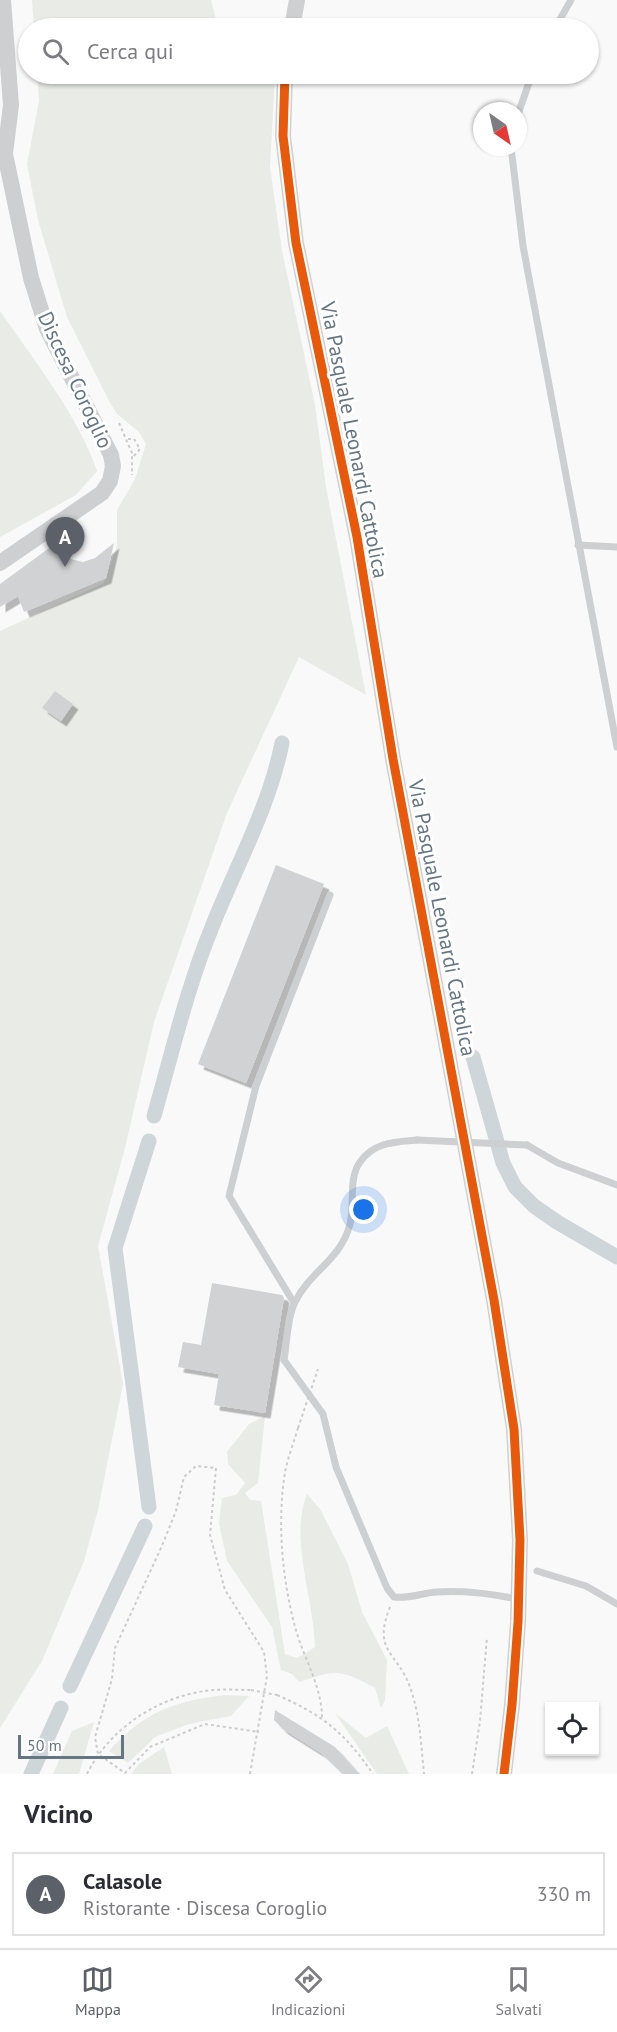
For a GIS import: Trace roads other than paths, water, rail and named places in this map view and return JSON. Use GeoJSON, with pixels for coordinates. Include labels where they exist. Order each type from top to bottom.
{"type":"FeatureCollection","features":[{"type":"Feature","properties":{"kind":"street","name":"Discesa Coroglio"},"geometry":{"type":"LineString","coordinates":[[0,563],[102,493],[110,481],[113,466],[106,444],[47,330],[31,278],[5,154],[11,105],[3,0]]}},
{"type":"Feature","properties":{"kind":"street"},"geometry":{"type":"LineString","coordinates":[[294,18],[297,0]]}},
{"type":"Feature","properties":{"kind":"street","name":"Via Pasquale Leonardi Cattolica"},"geometry":{"type":"LineString","coordinates":[[285,84],[283,136],[296,243],[357,537],[393,759],[502,1349],[514,1429],[520,1540],[512,1705],[504,1774]]}},
{"type":"Feature","properties":{"kind":"lane"},"geometry":{"type":"LineString","coordinates":[[561,18],[571,0]]}},
{"type":"Feature","properties":{"kind":"lane"},"geometry":{"type":"LineString","coordinates":[[522,102],[528,84]]}},
{"type":"Feature","properties":{"kind":"lane"},"geometry":{"type":"LineString","coordinates":[[512,156],[523,246],[617,747]]}},
{"type":"Feature","properties":{"kind":"lane"},"geometry":{"type":"LineString","coordinates":[[578,545],[617,548]]}},
{"type":"Feature","properties":{"kind":"lane"},"geometry":{"type":"LineString","coordinates":[[294,1303],[230,1197],[256,1086],[330,895]]}},
{"type":"Feature","properties":{"kind":"lane"},"geometry":{"type":"LineString","coordinates":[[518,1599],[474,1591],[433,1592],[407,1599],[394,1597],[387,1587],[352,1511],[336,1467],[323,1414],[284,1360],[294,1303],[315,1273],[341,1249],[351,1223],[351,1199],[358,1163],[374,1147],[417,1140],[527,1145],[558,1163],[617,1185]]}},
{"type":"Feature","properties":{"kind":"lane"},"geometry":{"type":"LineString","coordinates":[[537,1572],[586,1586],[617,1604]]}},
{"type":"Feature","properties":{"kind":"waterway"},"geometry":{"type":"LineString","coordinates":[[154,1116],[195,973],[269,791],[282,743]]}},
{"type":"Feature","properties":{"kind":"waterway"},"geometry":{"type":"LineString","coordinates":[[473,1057],[503,1163],[515,1187],[534,1206],[557,1222],[617,1257]]}},
{"type":"Feature","properties":{"kind":"waterway"},"geometry":{"type":"LineString","coordinates":[[149,1141],[115,1248],[149,1507]]}},
{"type":"Feature","properties":{"kind":"waterway"},"geometry":{"type":"LineString","coordinates":[[70,1686],[145,1526]]}},
{"type":"Feature","properties":{"kind":"waterway"},"geometry":{"type":"LineString","coordinates":[[31,1774],[61,1708]]}},
{"type":"Feature","properties":{"kind":"place","name":"Calasole"},"geometry":{"type":"Point","coordinates":[65,567]}}]}
